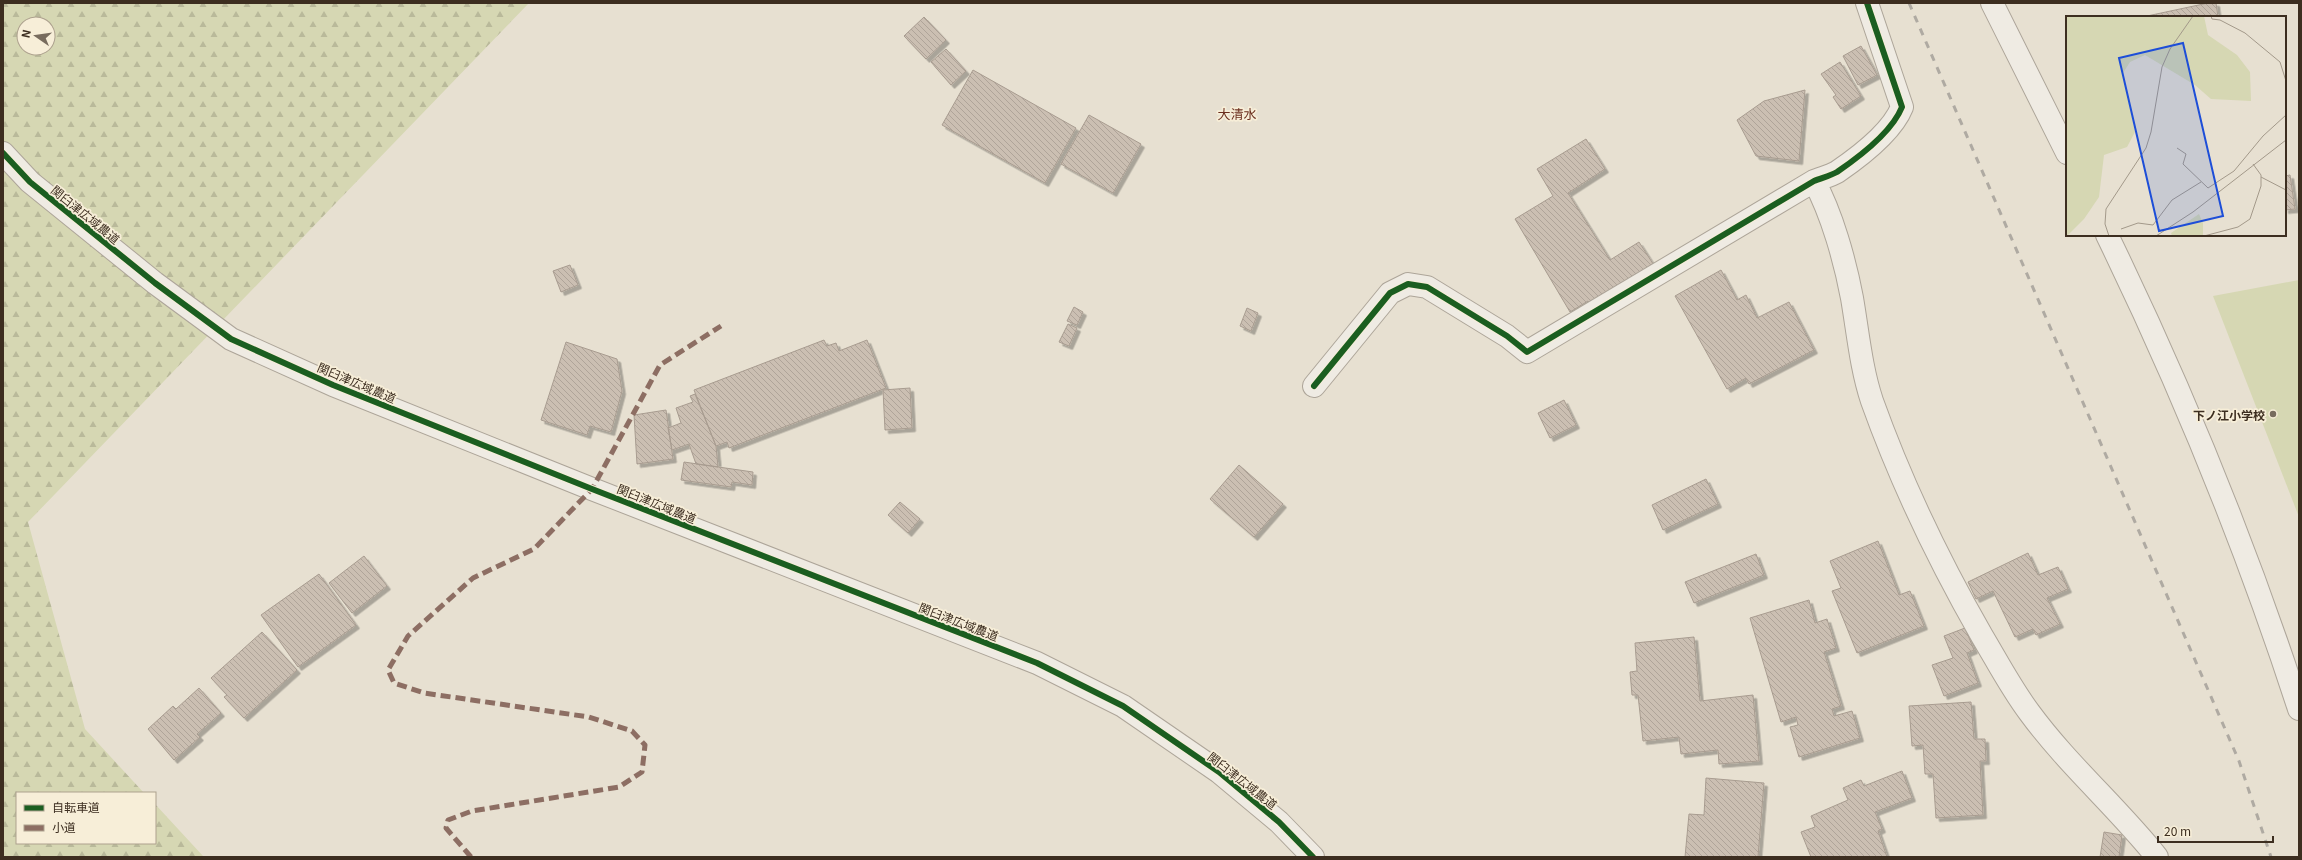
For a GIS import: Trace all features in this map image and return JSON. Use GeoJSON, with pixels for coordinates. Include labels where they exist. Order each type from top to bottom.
{"type":"FeatureCollection","features":[{"type":"Feature","properties":{"kind":"street"},"geometry":{"type":"LineString","coordinates":[[1314,386],[1390,293],[1408,284],[1427,287],[1507,336],[1527,352],[1814,181],[1836,173],[1891,128],[1898,118],[1902,107],[1867,3]]}},
{"type":"Feature","properties":{"kind":"street"},"geometry":{"type":"LineString","coordinates":[[1992,3],[2066,151]]}},
{"type":"Feature","properties":{"kind":"street","name":"関臼津広域農道"},"geometry":{"type":"LineString","coordinates":[[3,154],[30,182],[155,283],[231,339],[340,388],[592,490],[1037,664],[1123,706],[1219,772],[1279,822],[1313,857]]}},
{"type":"Feature","properties":{"kind":"street"},"geometry":{"type":"LineString","coordinates":[[1814,181],[1826,203],[1850,290],[1861,356],[1872,400],[1916,509],[1961,598],[2028,711],[2055,744],[2134,828],[2157,857]]}},
{"type":"Feature","properties":{"kind":"street"},"geometry":{"type":"LineString","coordinates":[[2107,236],[2171,373],[2247,556],[2299,709]]}},
{"type":"Feature","properties":{"kind":"green space"},"geometry":{"type":"Polygon","coordinates":[[[3,3],[529,3],[28,522],[85,729],[143,792],[16,792],[16,844],[156,844],[156,805],[203,856],[308,857],[3,857],[3,3]]]}},
{"type":"Feature","properties":{"kind":"green space"},"geometry":{"type":"Polygon","coordinates":[[[2299,280],[2299,517],[2213,296],[2299,280]]]}},
{"type":"Feature","properties":{"kind":"building"},"geometry":{"type":"Polygon","coordinates":[[[2208,3],[2216,3],[2218,16],[2147,16],[2208,3]]]}},
{"type":"Feature","properties":{"kind":"building"},"geometry":{"type":"Polygon","coordinates":[[[924,17],[946,40],[926,59],[904,36],[924,17]]]}},
{"type":"Feature","properties":{"kind":"building"},"geometry":{"type":"Polygon","coordinates":[[[1861,46],[1877,75],[1858,85],[1843,56],[1861,46]]]}},
{"type":"Feature","properties":{"kind":"building"},"geometry":{"type":"Polygon","coordinates":[[[946,49],[966,71],[951,85],[931,62],[946,49]]]}},
{"type":"Feature","properties":{"kind":"building"},"geometry":{"type":"Polygon","coordinates":[[[1840,62],[1861,96],[1841,109],[1833,97],[1836,95],[1821,74],[1840,62]]]}},
{"type":"Feature","properties":{"kind":"building"},"geometry":{"type":"Polygon","coordinates":[[[973,70],[1076,128],[1045,183],[942,125],[973,70]]]}},
{"type":"Feature","properties":{"kind":"building"},"geometry":{"type":"Polygon","coordinates":[[[1805,90],[1799,161],[1756,156],[1737,120],[1764,101],[1805,90]]]}},
{"type":"Feature","properties":{"kind":"building"},"geometry":{"type":"Polygon","coordinates":[[[1089,115],[1141,144],[1113,193],[1061,164],[1089,115]]]}},
{"type":"Feature","properties":{"kind":"building"},"geometry":{"type":"Polygon","coordinates":[[[1586,139],[1605,169],[1568,193],[1610,260],[1639,242],[1657,270],[1591,305],[1588,301],[1570,312],[1515,219],[1553,196],[1537,169],[1586,139]]]}},
{"type":"Feature","properties":{"kind":"building"},"geometry":{"type":"Polygon","coordinates":[[[2290,175],[2295,209],[2286,210],[2286,176],[2290,175]]]}},
{"type":"Feature","properties":{"kind":"building"},"geometry":{"type":"Polygon","coordinates":[[[570,265],[578,285],[561,292],[553,271],[570,265]]]}},
{"type":"Feature","properties":{"kind":"building"},"geometry":{"type":"Polygon","coordinates":[[[1721,270],[1737,300],[1746,295],[1757,318],[1789,302],[1814,350],[1749,384],[1746,378],[1727,389],[1675,296],[1721,270]]]}},
{"type":"Feature","properties":{"kind":"building"},"geometry":{"type":"Polygon","coordinates":[[[1074,307],[1083,312],[1077,325],[1067,321],[1074,307]]]}},
{"type":"Feature","properties":{"kind":"building"},"geometry":{"type":"Polygon","coordinates":[[[1247,308],[1258,313],[1251,331],[1240,326],[1247,308]]]}},
{"type":"Feature","properties":{"kind":"building"},"geometry":{"type":"Polygon","coordinates":[[[1068,324],[1077,328],[1069,346],[1059,342],[1068,324]]]}},
{"type":"Feature","properties":{"kind":"building"},"geometry":{"type":"Polygon","coordinates":[[[824,340],[827,346],[836,343],[839,351],[867,340],[886,388],[729,448],[727,442],[716,446],[694,390],[824,340]]]}},
{"type":"Feature","properties":{"kind":"building"},"geometry":{"type":"Polygon","coordinates":[[[566,342],[617,359],[622,391],[611,432],[590,426],[587,435],[541,420],[566,342]]]}},
{"type":"Feature","properties":{"kind":"building"},"geometry":{"type":"Polygon","coordinates":[[[910,388],[912,428],[885,430],[883,390],[910,388]]]}},
{"type":"Feature","properties":{"kind":"building"},"geometry":{"type":"Polygon","coordinates":[[[695,394],[716,446],[718,467],[696,464],[689,444],[672,450],[668,428],[681,423],[676,408],[693,402],[690,396],[695,394]]]}},
{"type":"Feature","properties":{"kind":"building"},"geometry":{"type":"Polygon","coordinates":[[[1564,400],[1576,425],[1550,438],[1538,413],[1564,400]]]}},
{"type":"Feature","properties":{"kind":"building"},"geometry":{"type":"Polygon","coordinates":[[[666,410],[673,459],[637,464],[634,415],[666,410]]]}},
{"type":"Feature","properties":{"kind":"building"},"geometry":{"type":"Polygon","coordinates":[[[684,462],[753,472],[752,485],[732,482],[731,487],[681,480],[684,462]]]}},
{"type":"Feature","properties":{"kind":"building"},"geometry":{"type":"Polygon","coordinates":[[[1239,465],[1283,504],[1254,537],[1210,499],[1239,465]]]}},
{"type":"Feature","properties":{"kind":"building"},"geometry":{"type":"Polygon","coordinates":[[[1706,479],[1718,504],[1663,530],[1652,505],[1706,479]]]}},
{"type":"Feature","properties":{"kind":"building"},"geometry":{"type":"Polygon","coordinates":[[[900,502],[920,519],[908,533],[888,515],[900,502]]]}},
{"type":"Feature","properties":{"kind":"building"},"geometry":{"type":"Polygon","coordinates":[[[1878,541],[1899,595],[1910,591],[1924,626],[1857,653],[1832,591],[1841,588],[1830,561],[1878,541]]]}},
{"type":"Feature","properties":{"kind":"building"},"geometry":{"type":"Polygon","coordinates":[[[2028,553],[2038,575],[2058,567],[2068,589],[2047,598],[2060,624],[2036,635],[2033,629],[2015,637],[1993,591],[1976,599],[1968,582],[2028,553]]]}},
{"type":"Feature","properties":{"kind":"building"},"geometry":{"type":"Polygon","coordinates":[[[1756,554],[1764,575],[1694,603],[1685,582],[1756,554]]]}},
{"type":"Feature","properties":{"kind":"building"},"geometry":{"type":"Polygon","coordinates":[[[364,556],[387,586],[352,613],[329,583],[364,556]]]}},
{"type":"Feature","properties":{"kind":"building"},"geometry":{"type":"Polygon","coordinates":[[[319,574],[356,625],[298,667],[261,615],[319,574]]]}},
{"type":"Feature","properties":{"kind":"building"},"geometry":{"type":"Polygon","coordinates":[[[1809,600],[1815,623],[1827,619],[1836,648],[1824,652],[1841,706],[1832,709],[1834,716],[1852,711],[1860,738],[1799,757],[1790,727],[1798,725],[1796,717],[1781,722],[1750,618],[1809,600]]]}},
{"type":"Feature","properties":{"kind":"building"},"geometry":{"type":"Polygon","coordinates":[[[1965,628],[1974,650],[1967,653],[1978,683],[1944,696],[1932,665],[1953,658],[1944,636],[1965,628]]]}},
{"type":"Feature","properties":{"kind":"building"},"geometry":{"type":"Polygon","coordinates":[[[262,632],[297,670],[244,718],[224,697],[227,695],[211,678],[262,632]]]}},
{"type":"Feature","properties":{"kind":"building"},"geometry":{"type":"Polygon","coordinates":[[[1694,637],[1700,701],[1753,695],[1759,761],[1719,764],[1718,750],[1681,754],[1679,737],[1643,741],[1638,695],[1632,695],[1630,672],[1637,671],[1635,643],[1694,637]]]}},
{"type":"Feature","properties":{"kind":"building"},"geometry":{"type":"Polygon","coordinates":[[[199,688],[221,713],[197,734],[200,737],[174,760],[148,729],[173,706],[176,709],[199,688]]]}},
{"type":"Feature","properties":{"kind":"building"},"geometry":{"type":"Polygon","coordinates":[[[1971,702],[1974,739],[1985,739],[1986,761],[1980,761],[1983,815],[1936,818],[1933,774],[1925,774],[1923,745],[1912,746],[1909,706],[1971,702]]]}},
{"type":"Feature","properties":{"kind":"building"},"geometry":{"type":"Polygon","coordinates":[[[1902,771],[1912,798],[1875,812],[1882,829],[1878,831],[1887,857],[1811,857],[1801,832],[1815,827],[1811,816],[1848,800],[1843,788],[1861,780],[1864,786],[1902,771]]]}},
{"type":"Feature","properties":{"kind":"building"},"geometry":{"type":"Polygon","coordinates":[[[1706,778],[1764,783],[1758,857],[1685,857],[1689,814],[1704,815],[1706,778]]]}},
{"type":"Feature","properties":{"kind":"building"},"geometry":{"type":"Polygon","coordinates":[[[2104,832],[2122,835],[2119,857],[2100,857],[2104,832]]]}},
{"type":"Feature","properties":{"kind":"railway"},"geometry":{"type":"LineString","coordinates":[[1909,3],[2239,761],[2271,857]]}},
{"type":"Feature","properties":{"kind":"marked path"},"geometry":{"type":"LineString","coordinates":[[471,857],[446,828],[448,820],[472,811],[619,787],[642,772],[645,745],[632,731],[589,717],[424,693],[394,683],[388,670],[408,636],[473,578],[534,549],[592,489],[660,365],[721,326]]}},
{"type":"Feature","properties":{"kind":"cycle path"},"geometry":{"type":"LineString","coordinates":[[1314,386],[1390,293],[1408,284],[1427,287],[1507,336],[1527,352],[1814,181],[1837,172],[1883,135],[1891,126],[1902,107],[1867,3]]}},
{"type":"Feature","properties":{"kind":"cycle path"},"geometry":{"type":"LineString","coordinates":[[3,153],[30,182],[155,283],[231,339],[333,385],[592,489],[1037,663],[1123,706],[1219,772],[1279,822],[1313,857]]}},
{"type":"Feature","properties":{"kind":"place","name":"下ノ江小学校"},"geometry":{"type":"Point","coordinates":[2273,414]}},
{"type":"Feature","properties":{"kind":"district","name":"大清水"},"geometry":{"type":"Point","coordinates":[1237,113]}}]}
